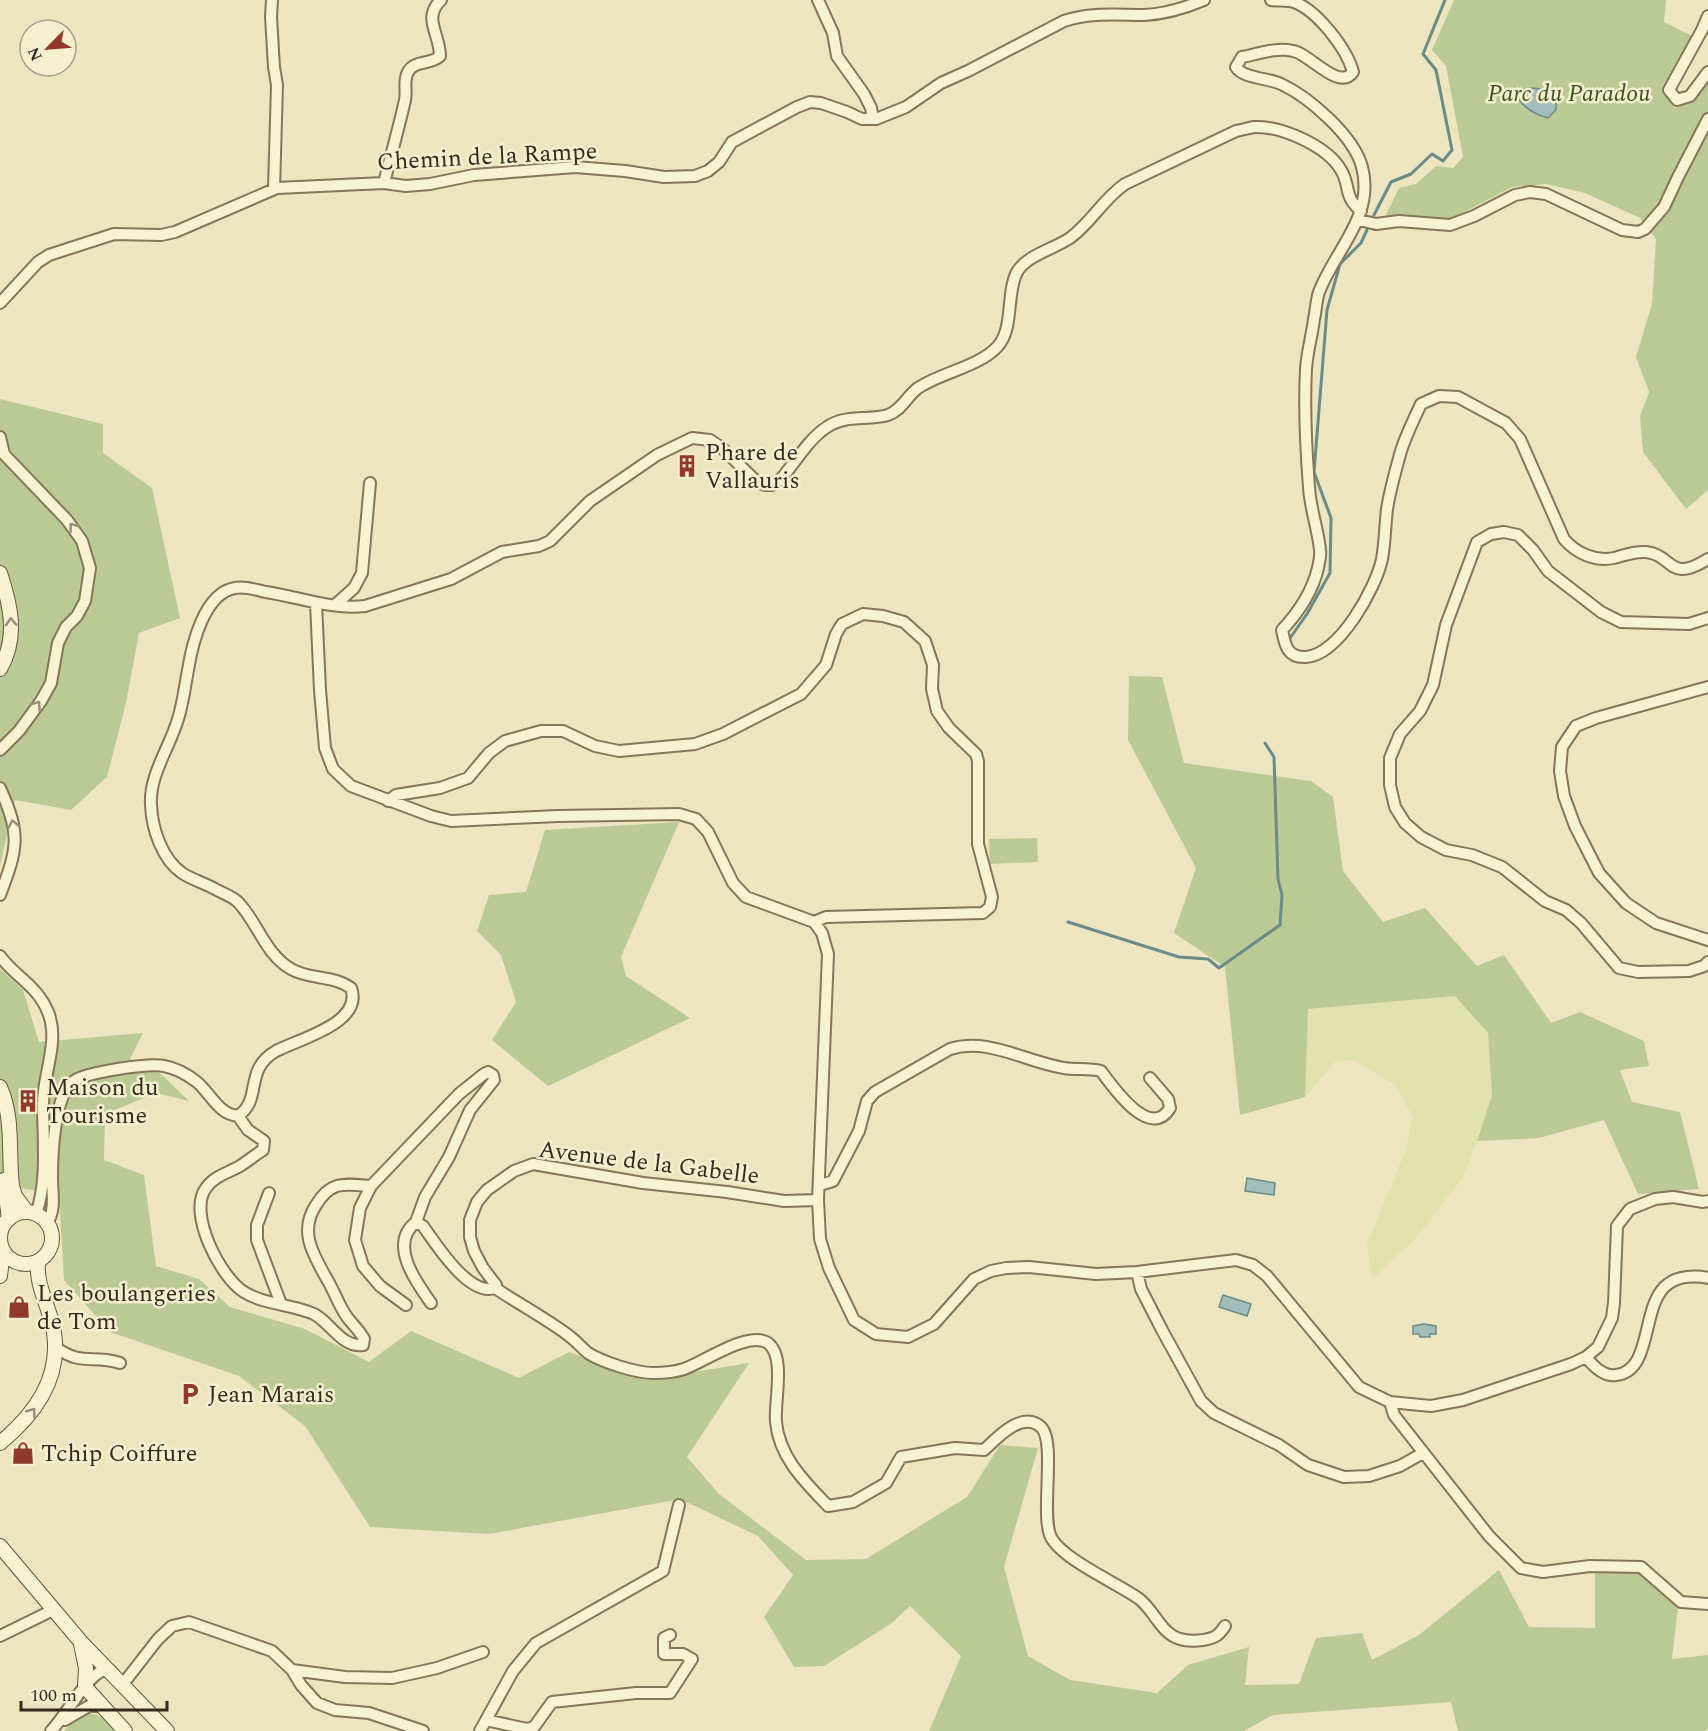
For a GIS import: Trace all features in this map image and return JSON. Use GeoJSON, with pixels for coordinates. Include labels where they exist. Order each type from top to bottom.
{"type":"FeatureCollection","features":[{"type":"Feature","properties":{"kind":"main road"},"geometry":{"type":"LineString","coordinates":[[0,573],[12,618],[12,641],[6,660],[0,669]]}},
{"type":"Feature","properties":{"kind":"main road"},"geometry":{"type":"LineString","coordinates":[[0,1088],[10,1119],[10,1169],[15,1196],[36,1216],[52,1236],[51,1244],[44,1257],[32,1263],[18,1263],[3,1250]]}},
{"type":"Feature","properties":{"kind":"main road"},"geometry":{"type":"LineString","coordinates":[[0,1121],[9,1219]]}},
{"type":"Feature","properties":{"kind":"main road"},"geometry":{"type":"LineString","coordinates":[[0,1276],[3,1250],[0,1237],[2,1230],[9,1219],[17,1214],[36,1216]]}},
{"type":"Feature","properties":{"kind":"main road"},"geometry":{"type":"LineString","coordinates":[[0,1443],[30,1415],[46,1391],[52,1372],[55,1347],[51,1319],[38,1279],[38,1261]]}},
{"type":"Feature","properties":{"kind":"main road"},"geometry":{"type":"LineString","coordinates":[[0,1546],[81,1642],[167,1731]]}},
{"type":"Feature","properties":{"kind":"main road"},"geometry":{"type":"LineString","coordinates":[[81,1642],[85,1653],[84,1687],[125,1731]]}},
{"type":"Feature","properties":{"kind":"street"},"geometry":{"type":"LineString","coordinates":[[272,0],[274,67],[278,85],[274,189]]}},
{"type":"Feature","properties":{"kind":"street"},"geometry":{"type":"LineString","coordinates":[[384,183],[406,97],[405,79],[408,71],[414,65],[436,60],[440,56],[440,45],[431,12],[441,0]]}},
{"type":"Feature","properties":{"kind":"street"},"geometry":{"type":"LineString","coordinates":[[818,0],[832,33],[837,56],[864,94],[871,108],[873,119],[906,106],[941,83],[1064,21],[1081,15],[1147,15],[1169,12],[1204,0]]}},
{"type":"Feature","properties":{"kind":"street"},"geometry":{"type":"LineString","coordinates":[[1271,0],[1293,2],[1310,10],[1350,60],[1353,72],[1344,78],[1334,76],[1296,51],[1280,49],[1242,57],[1236,67],[1238,71],[1247,76],[1263,78],[1283,85],[1340,129],[1353,146],[1362,167],[1365,197],[1360,215],[1319,293],[1306,368],[1306,423],[1309,490],[1321,553],[1313,588],[1294,617],[1282,630],[1286,648],[1295,656],[1308,657],[1325,650],[1338,639],[1374,584],[1382,561],[1387,507],[1402,449],[1421,404],[1439,396],[1458,397],[1506,423],[1520,438],[1564,539],[1573,550],[1587,556],[1611,559],[1634,552],[1648,552],[1674,568],[1693,568],[1708,560]]}},
{"type":"Feature","properties":{"kind":"street"},"geometry":{"type":"LineString","coordinates":[[1708,16],[1669,90],[1677,100],[1690,96],[1708,72]]}},
{"type":"Feature","properties":{"kind":"street","name":"Chemin de la Rampe"},"geometry":{"type":"LineString","coordinates":[[0,303],[38,262],[49,255],[114,234],[161,235],[175,232],[274,189],[384,183],[406,186],[430,184],[474,175],[575,167],[664,177],[695,176],[708,171],[719,162],[732,142],[796,107],[810,102],[830,106],[862,119],[873,119]]}},
{"type":"Feature","properties":{"kind":"street"},"geometry":{"type":"LineString","coordinates":[[36,1216],[52,1211],[52,1171],[60,1104],[64,1091],[72,1082],[92,1073],[163,1066],[196,1081],[221,1109],[231,1116],[238,1116],[248,1110],[254,1077],[263,1061],[274,1052],[322,1031],[340,1020],[347,1013],[354,995],[351,987],[344,983],[303,975],[289,968],[276,957],[236,900],[184,874],[172,864],[161,846],[154,825],[151,805],[152,789],[178,720],[196,632],[208,610],[221,595],[234,588],[273,593],[316,603],[353,607],[365,606],[451,579],[502,552],[538,546],[550,541],[590,501],[657,455],[692,438],[710,440],[722,448],[756,481],[772,485],[785,475],[813,439],[826,427],[838,420],[871,418],[895,412],[921,386],[988,355],[999,346],[1005,335],[1014,280],[1019,269],[1027,261],[1070,238],[1081,229],[1110,194],[1125,184],[1236,132],[1254,127],[1278,130],[1315,145],[1332,158],[1342,171],[1351,202],[1360,215],[1376,224],[1399,221],[1450,225],[1474,216],[1515,195],[1530,192],[1546,194],[1622,230],[1638,232],[1645,229],[1664,207],[1708,119]]}},
{"type":"Feature","properties":{"kind":"street"},"geometry":{"type":"LineString","coordinates":[[0,437],[2,452],[67,520],[82,541],[90,568],[85,601],[77,616],[66,627],[58,643],[51,683],[24,724],[0,750]]}},
{"type":"Feature","properties":{"kind":"street"},"geometry":{"type":"LineString","coordinates":[[334,605],[354,588],[362,573],[370,483]]}},
{"type":"Feature","properties":{"kind":"street"},"geometry":{"type":"LineString","coordinates":[[1708,618],[1689,624],[1621,622],[1601,612],[1548,571],[1533,550],[1518,535],[1504,532],[1491,534],[1477,543],[1446,625],[1434,685],[1420,711],[1400,734],[1390,758],[1390,785],[1395,807],[1405,823],[1421,837],[1446,850],[1472,855],[1502,867],[1545,901],[1566,910],[1581,923],[1619,968],[1638,972],[1689,971],[1704,966],[1708,962]]}},
{"type":"Feature","properties":{"kind":"street"},"geometry":{"type":"LineString","coordinates":[[316,603],[325,748],[333,769],[351,786],[388,801],[451,821],[679,814],[696,819],[708,832],[734,883],[746,897],[814,922],[822,933],[828,954],[818,1200],[820,1239],[829,1268],[854,1320],[876,1334],[908,1337],[934,1324],[974,1279],[991,1271],[1029,1267],[1096,1274],[1137,1272],[1236,1260],[1254,1265],[1267,1276],[1359,1387],[1390,1402],[1431,1406],[1463,1400],[1586,1357],[1598,1347],[1612,1318],[1617,1226],[1630,1209],[1655,1199],[1673,1197],[1708,1201]]}},
{"type":"Feature","properties":{"kind":"street"},"geometry":{"type":"LineString","coordinates":[[388,801],[396,795],[440,788],[468,778],[489,753],[505,741],[541,730],[563,731],[595,746],[619,751],[695,744],[723,734],[801,694],[825,665],[842,624],[864,614],[884,616],[904,622],[925,641],[933,665],[932,689],[937,711],[949,728],[976,754],[978,761],[978,844],[992,897],[990,907],[983,913],[826,917],[814,922]]}},
{"type":"Feature","properties":{"kind":"street"},"geometry":{"type":"LineString","coordinates":[[1708,687],[1596,718],[1576,726],[1562,747],[1560,771],[1564,796],[1575,826],[1599,873],[1626,903],[1656,923],[1708,940]]}},
{"type":"Feature","properties":{"kind":"street"},"geometry":{"type":"LineString","coordinates":[[0,788],[11,812],[16,831],[13,862],[0,895]]}},
{"type":"Feature","properties":{"kind":"street"},"geometry":{"type":"LineString","coordinates":[[0,956],[33,987],[48,1013],[53,1039],[43,1102],[45,1144],[36,1216]]}},
{"type":"Feature","properties":{"kind":"street"},"geometry":{"type":"LineString","coordinates":[[820,1185],[833,1181],[859,1131],[867,1101],[875,1092],[950,1049],[962,1046],[1005,1051],[1065,1068],[1087,1068],[1101,1071],[1118,1094],[1146,1118],[1157,1119],[1166,1115],[1170,1108],[1168,1099],[1150,1078]]}},
{"type":"Feature","properties":{"kind":"street"},"geometry":{"type":"LineString","coordinates":[[406,1305],[380,1286],[363,1266],[355,1240],[360,1208],[371,1186],[459,1094],[488,1072],[494,1075],[494,1080],[470,1110],[449,1157],[425,1197],[416,1222],[407,1233],[404,1248],[408,1266],[431,1303]]}},
{"type":"Feature","properties":{"kind":"street"},"geometry":{"type":"LineString","coordinates":[[238,1116],[248,1130],[264,1142],[263,1150],[240,1166],[215,1178],[204,1189],[199,1208],[215,1257],[226,1277],[244,1292],[264,1301],[316,1315],[345,1341],[356,1346],[363,1345],[364,1339],[342,1309],[316,1262],[308,1241],[309,1221],[314,1206],[325,1192],[338,1184],[371,1186]]}},
{"type":"Feature","properties":{"kind":"street","name":"Avenue de la Gabelle"},"geometry":{"type":"LineString","coordinates":[[493,1289],[496,1285],[474,1251],[470,1237],[470,1220],[477,1202],[488,1190],[514,1171],[533,1164],[633,1181],[784,1201],[818,1200]]}},
{"type":"Feature","properties":{"kind":"street"},"geometry":{"type":"LineString","coordinates":[[269,1193],[257,1225],[257,1240],[281,1304]]}},
{"type":"Feature","properties":{"kind":"street"},"geometry":{"type":"LineString","coordinates":[[416,1222],[423,1226],[458,1273],[474,1284],[493,1289],[567,1334],[590,1354],[616,1365],[651,1373],[682,1370],[739,1343],[755,1339],[768,1343],[776,1353],[778,1368],[776,1423],[783,1448],[799,1476],[828,1506],[853,1502],[886,1483],[901,1457],[955,1448],[984,1450],[1009,1427],[1022,1423],[1034,1423],[1043,1429],[1048,1441],[1047,1510],[1050,1535],[1060,1549],[1140,1600],[1164,1629],[1179,1639],[1199,1640],[1216,1636],[1225,1626]]}},
{"type":"Feature","properties":{"kind":"street"},"geometry":{"type":"LineString","coordinates":[[1137,1272],[1141,1289],[1162,1330],[1202,1401],[1214,1413],[1279,1444],[1308,1466],[1344,1477],[1369,1476],[1400,1466],[1423,1453]]}},
{"type":"Feature","properties":{"kind":"street"},"geometry":{"type":"LineString","coordinates":[[1586,1357],[1594,1367],[1610,1376],[1624,1374],[1637,1362],[1646,1338],[1650,1313],[1656,1299],[1668,1284],[1688,1276],[1708,1278]]}},
{"type":"Feature","properties":{"kind":"street"},"geometry":{"type":"LineString","coordinates":[[55,1347],[68,1356],[78,1359],[111,1360],[120,1363]]}},
{"type":"Feature","properties":{"kind":"street"},"geometry":{"type":"LineString","coordinates":[[52,1372],[63,1364],[78,1359]]}},
{"type":"Feature","properties":{"kind":"street"},"geometry":{"type":"LineString","coordinates":[[1390,1402],[1394,1415],[1423,1453],[1489,1536],[1521,1568],[1543,1572],[1590,1566],[1641,1567],[1681,1602],[1708,1604]]}},
{"type":"Feature","properties":{"kind":"street"},"geometry":{"type":"LineString","coordinates":[[480,1731],[513,1671],[536,1643],[663,1571],[679,1505]]}},
{"type":"Feature","properties":{"kind":"street"},"geometry":{"type":"LineString","coordinates":[[0,1636],[53,1610]]}},
{"type":"Feature","properties":{"kind":"street"},"geometry":{"type":"LineString","coordinates":[[123,1684],[158,1639],[172,1626],[189,1622],[272,1651],[292,1670],[301,1685],[317,1703],[335,1710],[369,1713],[423,1731]]}},
{"type":"Feature","properties":{"kind":"street"},"geometry":{"type":"LineString","coordinates":[[486,1720],[527,1730],[534,1727],[552,1702],[636,1693],[670,1694],[692,1659],[683,1654],[664,1654],[664,1638],[670,1635]]}},
{"type":"Feature","properties":{"kind":"street"},"geometry":{"type":"LineString","coordinates":[[292,1670],[345,1677],[392,1678],[437,1668],[483,1652]]}},
{"type":"Feature","properties":{"kind":"street"},"geometry":{"type":"LineString","coordinates":[[55,1727],[93,1677],[102,1671],[112,1672]]}},
{"type":"Feature","properties":{"kind":"street"},"geometry":{"type":"LineString","coordinates":[[55,1727],[89,1706],[102,1706]]}},
{"type":"Feature","properties":{"kind":"green space","name":"Parc du Paradou"},"geometry":{"type":"Polygon","coordinates":[[[1454,0],[1666,0],[1664,22],[1694,37],[1663,93],[1675,108],[1693,102],[1708,83],[1708,490],[1686,509],[1643,452],[1640,416],[1649,392],[1636,357],[1652,304],[1656,239],[1640,218],[1585,193],[1546,184],[1512,187],[1453,218],[1385,217],[1399,188],[1416,184],[1436,166],[1453,168],[1463,157],[1446,66],[1432,50],[1454,0]]]}},
{"type":"Feature","properties":{"kind":"green space"},"geometry":{"type":"Polygon","coordinates":[[[0,399],[103,424],[103,453],[152,488],[180,618],[139,633],[126,703],[107,777],[71,810],[15,800],[0,865],[0,399]]]}},
{"type":"Feature","properties":{"kind":"green space"},"geometry":{"type":"Polygon","coordinates":[[[1129,676],[1162,677],[1184,763],[1311,781],[1333,797],[1343,871],[1383,922],[1425,908],[1477,966],[1504,955],[1551,1023],[1580,1012],[1644,1041],[1649,1066],[1620,1070],[1632,1102],[1680,1112],[1699,1189],[1638,1194],[1604,1120],[1539,1138],[1477,1141],[1492,1095],[1488,1033],[1455,996],[1308,1009],[1305,1097],[1240,1115],[1225,967],[1174,933],[1196,868],[1128,740],[1129,676]]]}},
{"type":"Feature","properties":{"kind":"green space"},"geometry":{"type":"Polygon","coordinates":[[[679,822],[621,957],[626,976],[690,1018],[548,1086],[492,1040],[516,1002],[501,955],[477,931],[489,895],[526,892],[545,830],[679,822]]]}},
{"type":"Feature","properties":{"kind":"green space"},"geometry":{"type":"Polygon","coordinates":[[[1037,838],[1038,862],[990,864],[989,839],[1037,838]]]}},
{"type":"Feature","properties":{"kind":"green space"},"geometry":{"type":"Polygon","coordinates":[[[0,969],[23,990],[39,1042],[143,1033],[130,1059],[161,1074],[189,1101],[156,1093],[105,1114],[104,1160],[144,1175],[156,1266],[199,1279],[230,1307],[305,1329],[369,1362],[411,1331],[519,1378],[569,1352],[645,1380],[749,1363],[687,1457],[719,1494],[806,1560],[866,1559],[967,1497],[1000,1445],[1038,1448],[1004,1567],[1028,1656],[1070,1680],[1157,1693],[1188,1665],[1249,1647],[1245,1685],[1299,1684],[1316,1638],[1362,1633],[1372,1660],[1419,1635],[1499,1570],[1529,1627],[1595,1628],[1595,1572],[1644,1574],[1678,1607],[1672,1659],[1708,1655],[1708,1729],[1705,1731],[1458,1731],[1451,1702],[1273,1715],[1244,1731],[929,1731],[961,1656],[910,1606],[892,1623],[824,1666],[794,1667],[764,1617],[793,1575],[758,1536],[680,1499],[489,1534],[370,1527],[305,1426],[239,1376],[110,1332],[64,1280],[59,1194],[0,1185],[0,969]]]}},
{"type":"Feature","properties":{"kind":"green space"},"geometry":{"type":"Polygon","coordinates":[[[1456,996],[1488,1033],[1492,1095],[1465,1175],[1414,1240],[1372,1279],[1367,1244],[1405,1152],[1413,1117],[1395,1085],[1354,1060],[1335,1062],[1305,1097],[1307,1009],[1456,996]]]}},
{"type":"Feature","properties":{"kind":"green space"},"geometry":{"type":"Polygon","coordinates":[[[85,1714],[99,1716],[118,1731],[64,1731],[73,1721],[85,1714]]]}},
{"type":"Feature","properties":{"kind":"water"},"geometry":{"type":"Polygon","coordinates":[[[1529,88],[1545,89],[1556,94],[1556,110],[1548,118],[1532,112],[1520,101],[1515,91],[1529,88]]]}},
{"type":"Feature","properties":{"kind":"water"},"geometry":{"type":"Polygon","coordinates":[[[1247,1178],[1275,1183],[1274,1195],[1245,1191],[1247,1178]]]}},
{"type":"Feature","properties":{"kind":"water"},"geometry":{"type":"Polygon","coordinates":[[[1223,1295],[1251,1304],[1247,1316],[1219,1307],[1223,1295]]]}},
{"type":"Feature","properties":{"kind":"water"},"geometry":{"type":"Polygon","coordinates":[[[1424,1324],[1436,1326],[1436,1334],[1430,1334],[1430,1337],[1420,1337],[1419,1334],[1413,1334],[1413,1326],[1424,1324]]]}},
{"type":"Feature","properties":{"kind":"waterway"},"geometry":{"type":"LineString","coordinates":[[1374,215],[1391,182],[1411,174],[1432,154],[1443,161],[1452,150],[1436,70],[1423,54],[1445,0]]}},
{"type":"Feature","properties":{"kind":"waterway"},"geometry":{"type":"LineString","coordinates":[[1288,641],[1307,614],[1330,573],[1331,518],[1314,472],[1327,310],[1340,264],[1361,243],[1367,230]]}},
{"type":"Feature","properties":{"kind":"waterway"},"geometry":{"type":"LineString","coordinates":[[1068,922],[1179,957],[1208,959],[1219,968],[1280,925],[1282,895],[1278,879],[1274,757],[1265,743]]}},
{"type":"Feature","properties":{"kind":"place","name":"Phare de Vallauris"},"geometry":{"type":"Point","coordinates":[687,466]}},
{"type":"Feature","properties":{"kind":"place","name":"Maison du Tourisme"},"geometry":{"type":"Point","coordinates":[28,1101]}},
{"type":"Feature","properties":{"kind":"place","name":"Les boulangeries de Tom"},"geometry":{"type":"Point","coordinates":[19,1307]}},
{"type":"Feature","properties":{"kind":"place","name":"Jean Marais"},"geometry":{"type":"Point","coordinates":[190,1394]}},
{"type":"Feature","properties":{"kind":"place","name":"Tchip Coiffure"},"geometry":{"type":"Point","coordinates":[23,1453]}}]}
